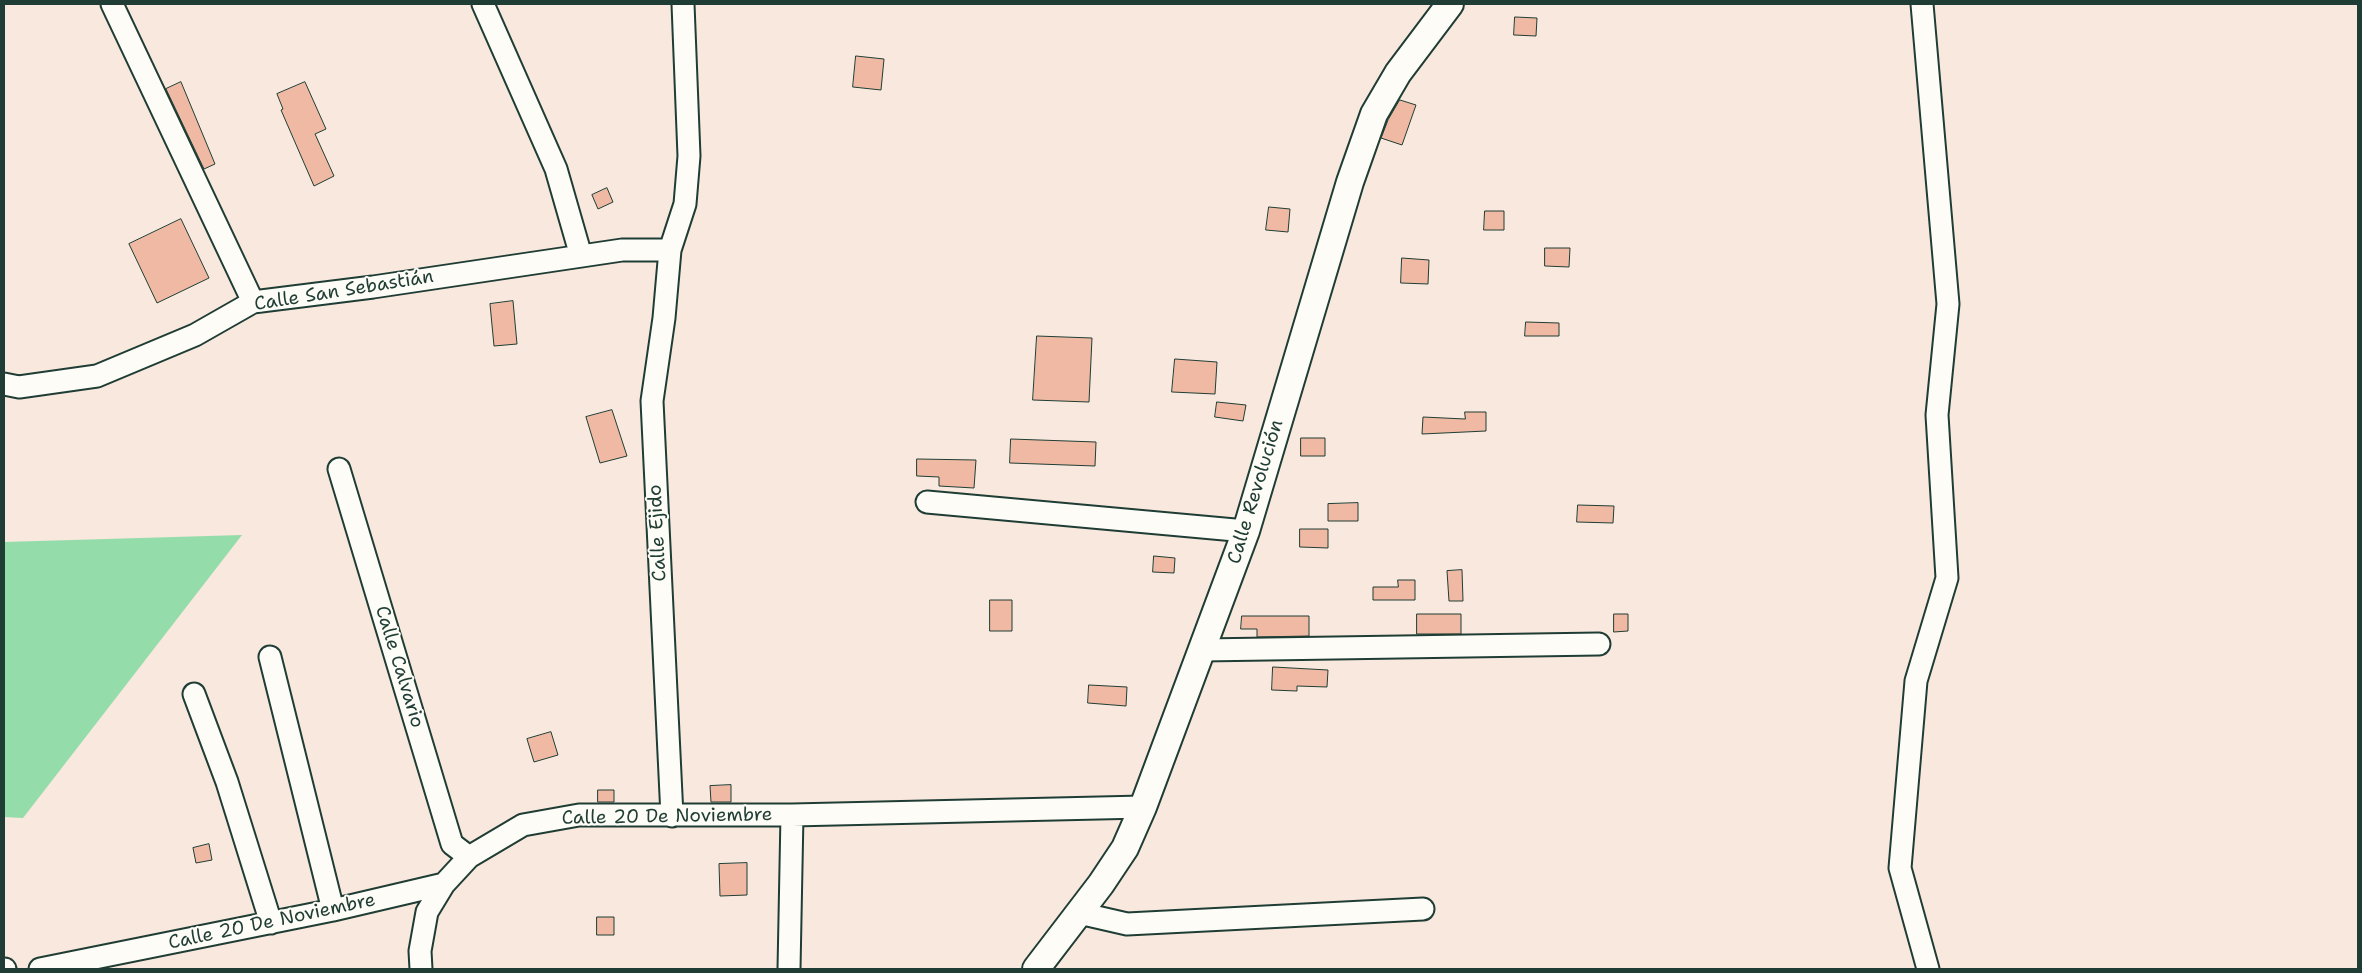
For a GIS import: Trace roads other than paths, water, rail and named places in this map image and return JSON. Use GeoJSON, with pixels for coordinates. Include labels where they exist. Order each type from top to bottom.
{"type":"FeatureCollection","features":[{"type":"Feature","properties":{"kind":"street"},"geometry":{"type":"LineString","coordinates":[[112,4],[253,302]]}},
{"type":"Feature","properties":{"kind":"street"},"geometry":{"type":"LineString","coordinates":[[483,4],[556,169],[581,256]]}},
{"type":"Feature","properties":{"kind":"street","name":"Calle Ejido"},"geometry":{"type":"LineString","coordinates":[[672,816],[652,401],[664,318],[670,250],[685,204],[689,156],[683,4]]}},
{"type":"Feature","properties":{"kind":"street","name":"Calle Revolución"},"geometry":{"type":"LineString","coordinates":[[1036,969],[1125,848],[1143,808],[1246,532],[1350,182],[1374,114],[1398,73],[1450,4]]}},
{"type":"Feature","properties":{"kind":"street"},"geometry":{"type":"LineString","coordinates":[[1922,4],[1921,17],[1948,304],[1937,414],[1948,578],[1916,681],[1900,868],[1928,969]]}},
{"type":"Feature","properties":{"kind":"street","name":"Calle San Sebastián"},"geometry":{"type":"LineString","coordinates":[[4,384],[19,387],[97,376],[195,335],[253,302],[373,287],[622,250],[670,250]]}},
{"type":"Feature","properties":{"kind":"street","name":"Calle Calvario"},"geometry":{"type":"LineString","coordinates":[[339,469],[452,844],[470,857]]}},
{"type":"Feature","properties":{"kind":"street"},"geometry":{"type":"LineString","coordinates":[[927,502],[1246,532]]}},
{"type":"Feature","properties":{"kind":"street"},"geometry":{"type":"LineString","coordinates":[[1202,650],[1599,644]]}},
{"type":"Feature","properties":{"kind":"street"},"geometry":{"type":"LineString","coordinates":[[270,657],[333,910]]}},
{"type":"Feature","properties":{"kind":"street"},"geometry":{"type":"LineString","coordinates":[[194,694],[227,782],[271,923]]}},
{"type":"Feature","properties":{"kind":"street","name":"Calle 20 De Noviembre"},"geometry":{"type":"LineString","coordinates":[[40,969],[333,910],[444,884],[470,857],[523,824],[579,815],[792,815],[1143,808]]}},
{"type":"Feature","properties":{"kind":"street"},"geometry":{"type":"LineString","coordinates":[[789,969],[792,815]]}},
{"type":"Feature","properties":{"kind":"street"},"geometry":{"type":"LineString","coordinates":[[421,969],[420,951],[427,912],[444,884]]}},
{"type":"Feature","properties":{"kind":"street"},"geometry":{"type":"LineString","coordinates":[[1079,913],[1127,924],[1423,909]]}}]}
